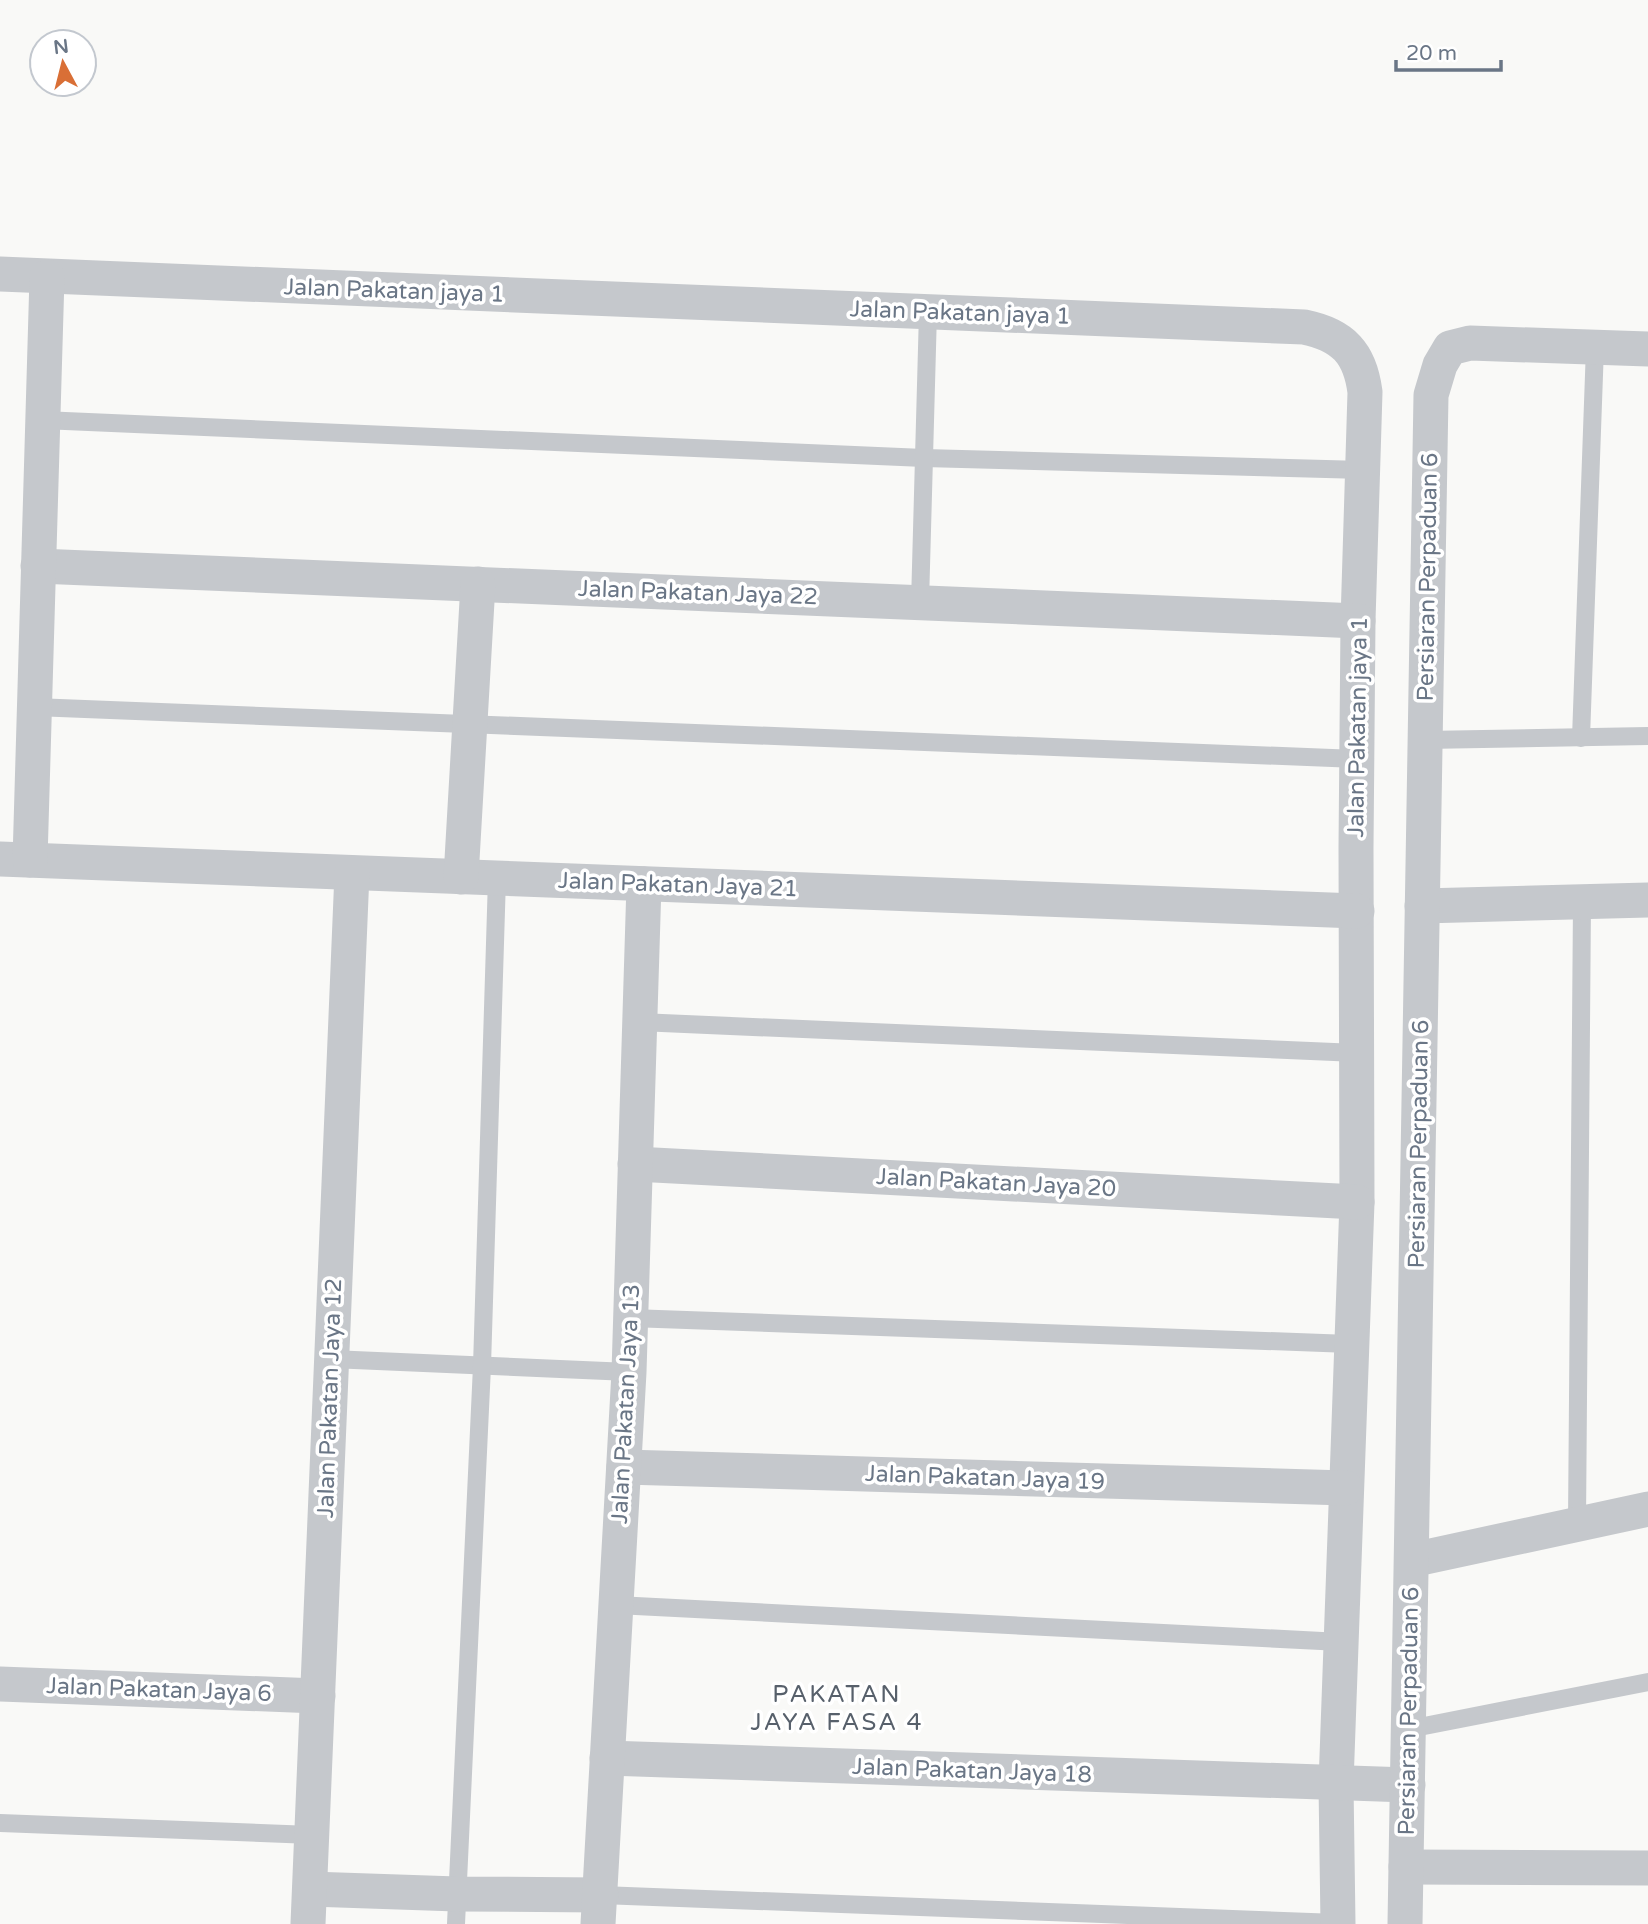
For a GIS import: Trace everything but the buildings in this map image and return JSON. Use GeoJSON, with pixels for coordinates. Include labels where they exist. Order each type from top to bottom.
{"type":"FeatureCollection","features":[{"type":"Feature","properties":{"kind":"street","name":"Jalan Pakatan jaya 1"},"geometry":{"type":"LineString","coordinates":[[0,274],[1304,327],[1324,331],[1341,341],[1354,355],[1362,373],[1365,392],[1357,759],[1357,1202],[1336,1784],[1338,1923]]}},
{"type":"Feature","properties":{"kind":"street"},"geometry":{"type":"LineString","coordinates":[[15,859],[34,707],[47,277]]}},
{"type":"Feature","properties":{"kind":"street","name":"Persiaran Perpaduan 6"},"geometry":{"type":"LineString","coordinates":[[1405,1924],[1431,395],[1440,365],[1450,348],[1470,343],[1595,347]]}},
{"type":"Feature","properties":{"kind":"street"},"geometry":{"type":"LineString","coordinates":[[1595,347],[1648,349]]}},
{"type":"Feature","properties":{"kind":"street","name":"Jalan Pakatan Jaya 22"},"geometry":{"type":"LineString","coordinates":[[38,566],[1359,621]]}},
{"type":"Feature","properties":{"kind":"street"},"geometry":{"type":"LineString","coordinates":[[461,877],[478,584]]}},
{"type":"Feature","properties":{"kind":"street","name":"Jalan Pakatan Jaya 21"},"geometry":{"type":"LineString","coordinates":[[15,859],[1357,911]]}},
{"type":"Feature","properties":{"kind":"street","name":"Jalan Pakatan Jaya 12"},"geometry":{"type":"LineString","coordinates":[[308,1924],[352,873]]}},
{"type":"Feature","properties":{"kind":"street","name":"Jalan Pakatan Jaya 13"},"geometry":{"type":"LineString","coordinates":[[599,1909],[629,1372],[644,884]]}},
{"type":"Feature","properties":{"kind":"street"},"geometry":{"type":"LineString","coordinates":[[1422,905],[1648,900]]}},
{"type":"Feature","properties":{"kind":"street","name":"Jalan Pakatan Jaya 20"},"geometry":{"type":"LineString","coordinates":[[635,1164],[1357,1202]]}},
{"type":"Feature","properties":{"kind":"street","name":"Jalan Pakatan Jaya 19"},"geometry":{"type":"LineString","coordinates":[[624,1467],[1346,1488]]}},
{"type":"Feature","properties":{"kind":"street"},"geometry":{"type":"LineString","coordinates":[[1412,1560],[1648,1509]]}},
{"type":"Feature","properties":{"kind":"street","name":"Jalan Pakatan Jaya 6"},"geometry":{"type":"LineString","coordinates":[[0,1684],[318,1696]]}},
{"type":"Feature","properties":{"kind":"street","name":"Jalan Pakatan Jaya 18"},"geometry":{"type":"LineString","coordinates":[[607,1758],[1408,1785]]}},
{"type":"Feature","properties":{"kind":"street"},"geometry":{"type":"LineString","coordinates":[[1406,1867],[1648,1868]]}},
{"type":"Feature","properties":{"kind":"street"},"geometry":{"type":"LineString","coordinates":[[310,1889],[457,1909],[599,1909]]}},
{"type":"Feature","properties":{"kind":"lane"},"geometry":{"type":"LineString","coordinates":[[920,603],[928,312]]}},
{"type":"Feature","properties":{"kind":"lane"},"geometry":{"type":"LineString","coordinates":[[1581,737],[1595,347]]}},
{"type":"Feature","properties":{"kind":"lane"},"geometry":{"type":"LineString","coordinates":[[42,420],[924,458],[1363,470]]}},
{"type":"Feature","properties":{"kind":"lane"},"geometry":{"type":"LineString","coordinates":[[34,707],[1357,759]]}},
{"type":"Feature","properties":{"kind":"lane"},"geometry":{"type":"LineString","coordinates":[[1425,740],[1648,736]]}},
{"type":"Feature","properties":{"kind":"lane"},"geometry":{"type":"LineString","coordinates":[[457,1909],[482,1366],[497,878]]}},
{"type":"Feature","properties":{"kind":"lane"},"geometry":{"type":"LineString","coordinates":[[1577,1523],[1582,902]]}},
{"type":"Feature","properties":{"kind":"lane"},"geometry":{"type":"LineString","coordinates":[[639,1022],[1357,1053]]}},
{"type":"Feature","properties":{"kind":"lane"},"geometry":{"type":"LineString","coordinates":[[630,1318],[1350,1344]]}},
{"type":"Feature","properties":{"kind":"lane"},"geometry":{"type":"LineString","coordinates":[[331,1359],[629,1372]]}},
{"type":"Feature","properties":{"kind":"lane"},"geometry":{"type":"LineString","coordinates":[[616,1605],[1341,1642]]}},
{"type":"Feature","properties":{"kind":"lane"},"geometry":{"type":"LineString","coordinates":[[1409,1729],[1648,1682]]}},
{"type":"Feature","properties":{"kind":"lane"},"geometry":{"type":"LineString","coordinates":[[0,1823],[312,1835]]}},
{"type":"Feature","properties":{"kind":"lane"},"geometry":{"type":"LineString","coordinates":[[599,1909],[1338,1923]]}},
{"type":"Feature","properties":{"kind":"district","name":"PAKATAN JAYA FASA 4"},"geometry":{"type":"Point","coordinates":[837,1708]}}]}
